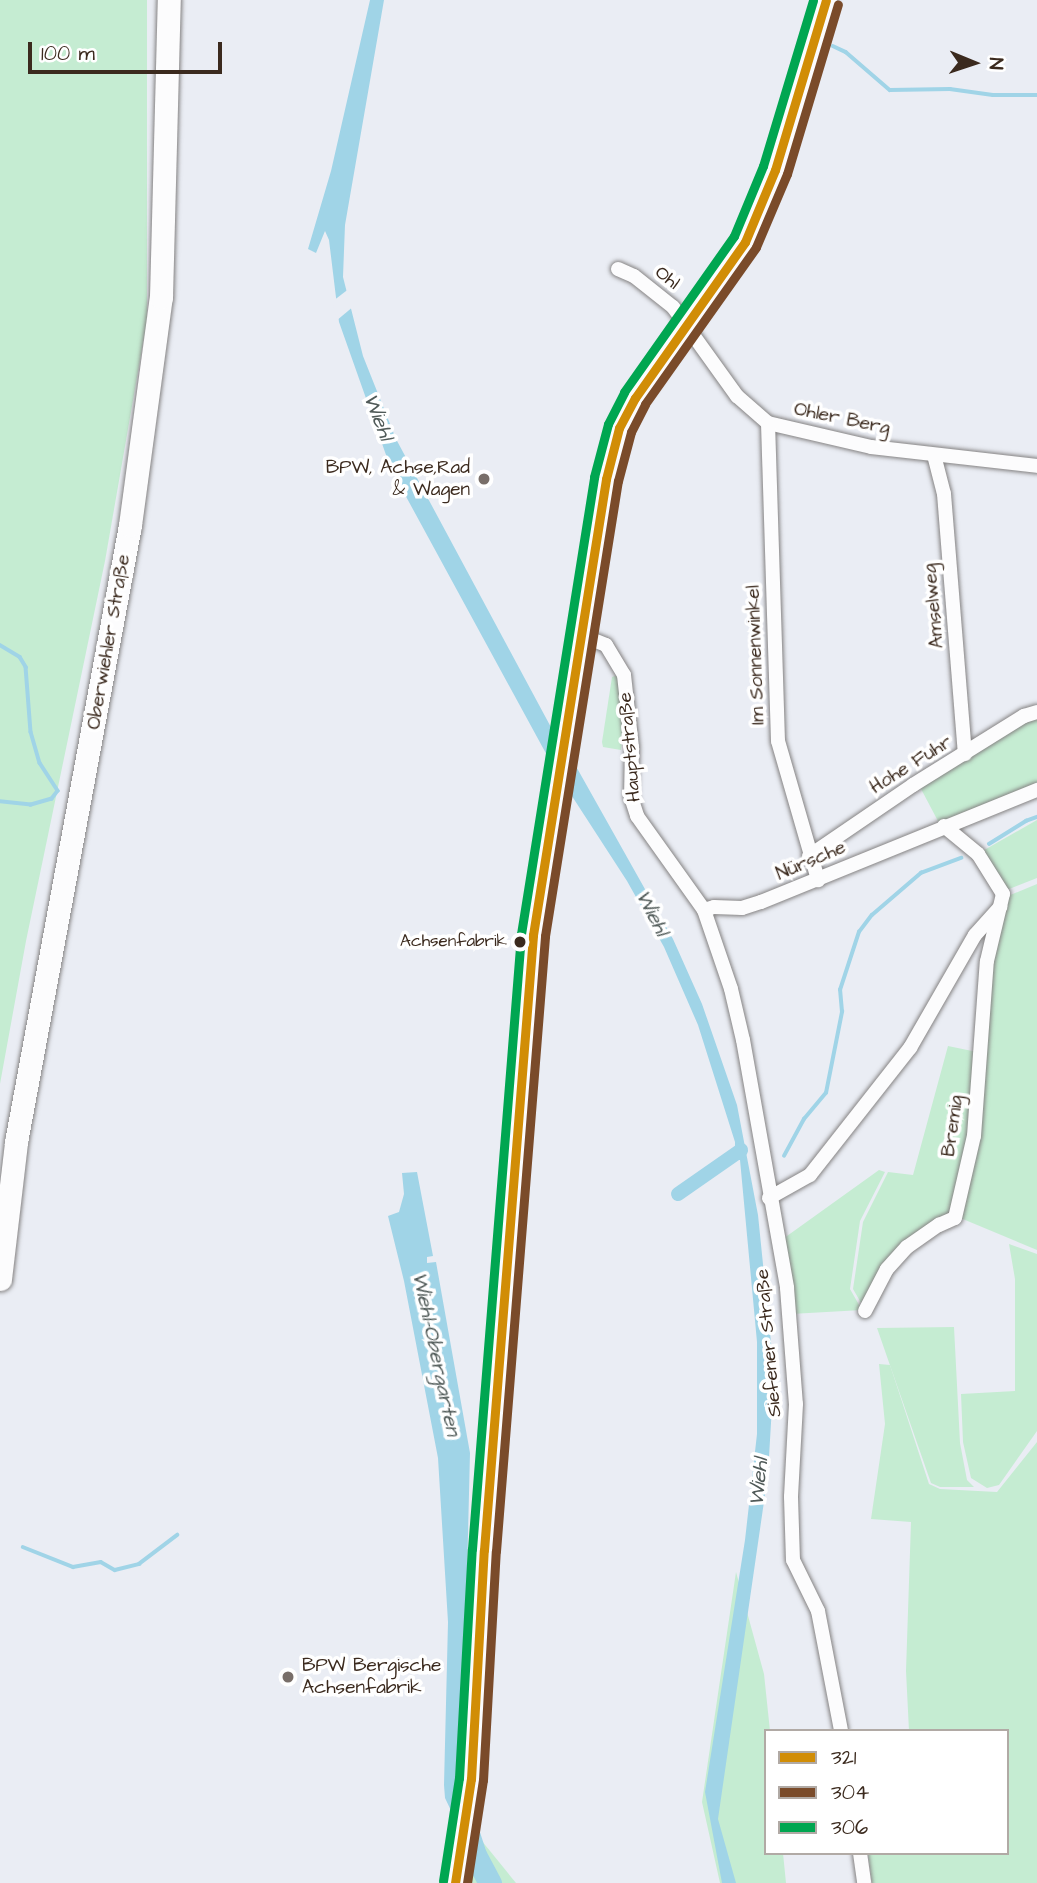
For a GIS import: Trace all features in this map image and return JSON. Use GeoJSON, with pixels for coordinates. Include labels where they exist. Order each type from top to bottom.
{"type":"FeatureCollection","features":[{"type":"Feature","properties":{"kind":"main road"},"geometry":{"type":"LineString","coordinates":[[167,128],[184,0]]}},
{"type":"Feature","properties":{"kind":"main road","name":"Oberwiehler Straße"},"geometry":{"type":"LineString","coordinates":[[0,1279],[16,1142],[130,525],[161,297],[167,128],[167,7]]}},
{"type":"Feature","properties":{"kind":"street"},"geometry":{"type":"LineString","coordinates":[[455,1883],[468,1810],[484,1550],[528,979],[606,479],[619,428],[685,325],[746,242],[775,170],[826,0]]}},
{"type":"Feature","properties":{"kind":"street","name":"Ohl"},"geometry":{"type":"LineString","coordinates":[[618,269],[634,276],[673,307],[685,325]]}},
{"type":"Feature","properties":{"kind":"street","name":"Ohler Berg"},"geometry":{"type":"LineString","coordinates":[[685,325],[737,396],[768,423],[871,447],[1037,466]]}},
{"type":"Feature","properties":{"kind":"street","name":"Im Sonnenwinkel"},"geometry":{"type":"LineString","coordinates":[[768,423],[778,741],[818,880]]}},
{"type":"Feature","properties":{"kind":"street","name":"Amselweg"},"geometry":{"type":"LineString","coordinates":[[934,455],[944,494],[965,754]]}},
{"type":"Feature","properties":{"kind":"street","name":"Hauptstraße"},"geometry":{"type":"LineString","coordinates":[[580,635],[606,645],[624,675],[632,747],[631,797],[637,816],[704,911]]}},
{"type":"Feature","properties":{"kind":"street","name":"Hohe Fuhr"},"geometry":{"type":"LineString","coordinates":[[809,856],[1024,716],[1037,712]]}},
{"type":"Feature","properties":{"kind":"street","name":"Nürsche"},"geometry":{"type":"LineString","coordinates":[[704,911],[714,907],[742,908],[818,880],[1037,790]]}},
{"type":"Feature","properties":{"kind":"street"},"geometry":{"type":"LineString","coordinates":[[769,1198],[810,1175],[910,1048],[975,935],[1001,906],[1003,894],[978,854],[944,826]]}},
{"type":"Feature","properties":{"kind":"street","name":"Bremig"},"geometry":{"type":"LineString","coordinates":[[865,1311],[887,1269],[907,1247],[939,1225],[955,1218],[974,1136],[987,961],[1001,906]]}},
{"type":"Feature","properties":{"kind":"street","name":"Siefener Straße"},"geometry":{"type":"LineString","coordinates":[[704,911],[731,989],[743,1040],[787,1288],[796,1404],[790,1497],[793,1560],[818,1611],[841,1729]]}},
{"type":"Feature","properties":{"kind":"street"},"geometry":{"type":"LineString","coordinates":[[860,1855],[864,1883]]}},
{"type":"Feature","properties":{"kind":"green space"},"geometry":{"type":"Polygon","coordinates":[[[0,0],[147,0],[147,320],[105,561],[26,941],[0,1084],[0,0]]]}},
{"type":"Feature","properties":{"kind":"green space"},"geometry":{"type":"Polygon","coordinates":[[[618,675],[624,726],[621,750],[603,747],[602,742],[612,677],[618,675]]]}},
{"type":"Feature","properties":{"kind":"green space"},"geometry":{"type":"Polygon","coordinates":[[[1037,716],[1037,787],[939,823],[920,787],[1037,716]]]}},
{"type":"Feature","properties":{"kind":"green space"},"geometry":{"type":"Polygon","coordinates":[[[1037,820],[1037,878],[1004,891],[979,853],[1037,820]]]}},
{"type":"Feature","properties":{"kind":"green space"},"geometry":{"type":"Polygon","coordinates":[[[1037,884],[1037,1250],[958,1217],[991,962],[1008,896],[1037,884]]]}},
{"type":"Feature","properties":{"kind":"green space"},"geometry":{"type":"Polygon","coordinates":[[[948,1046],[977,1052],[971,1137],[951,1216],[905,1245],[864,1308],[853,1289],[863,1222],[888,1172],[913,1175],[948,1046]]]}},
{"type":"Feature","properties":{"kind":"green space"},"geometry":{"type":"Polygon","coordinates":[[[879,1170],[885,1172],[860,1221],[850,1289],[862,1310],[791,1314],[780,1241],[879,1170]]]}},
{"type":"Feature","properties":{"kind":"green space"},"geometry":{"type":"Polygon","coordinates":[[[1009,1244],[1037,1254],[1037,1431],[999,1485],[987,1488],[971,1478],[963,1442],[961,1394],[1015,1391],[1015,1279],[1009,1244]]]}},
{"type":"Feature","properties":{"kind":"green space"},"geometry":{"type":"Polygon","coordinates":[[[954,1327],[960,1443],[967,1480],[974,1487],[940,1487],[931,1483],[877,1328],[954,1327]]]}},
{"type":"Feature","properties":{"kind":"green space"},"geometry":{"type":"Polygon","coordinates":[[[879,1364],[890,1365],[929,1484],[940,1489],[997,1492],[1037,1442],[1037,1883],[872,1883],[868,1855],[1009,1855],[1009,1729],[909,1729],[906,1671],[911,1522],[871,1519],[885,1424],[879,1364]]]}},
{"type":"Feature","properties":{"kind":"green space"},"geometry":{"type":"Polygon","coordinates":[[[736,1572],[764,1674],[770,1729],[764,1729],[764,1855],[783,1855],[786,1883],[720,1883],[702,1802],[736,1572]]]}},
{"type":"Feature","properties":{"kind":"green space"},"geometry":{"type":"Polygon","coordinates":[[[477,1835],[516,1883],[467,1883],[477,1835]]]}},
{"type":"Feature","properties":{"kind":"water","name":"Wiehl"},"geometry":{"type":"Polygon","coordinates":[[[370,0],[384,0],[345,225],[343,277],[363,356],[396,439],[553,731],[549,759],[391,469],[339,322],[329,240],[325,231],[316,253],[308,249],[331,171],[370,0]]]}},
{"type":"Feature","properties":{"kind":"water","name":"Wiehl"},"geometry":{"type":"Polygon","coordinates":[[[573,761],[673,939],[702,1004],[737,1105],[758,1215],[774,1372],[768,1474],[718,1819],[736,1883],[722,1883],[705,1792],[745,1540],[757,1434],[757,1342],[740,1160],[735,1160],[735,1142],[698,1025],[664,947],[627,881],[568,790],[573,761]]]}},
{"type":"Feature","properties":{"kind":"water"},"geometry":{"type":"Polygon","coordinates":[[[417,1172],[433,1256],[427,1257],[427,1263],[436,1262],[470,1453],[464,1697],[457,1823],[445,1798],[444,1785],[448,1622],[438,1458],[404,1281],[388,1216],[399,1212],[404,1194],[402,1173],[417,1172]]]}},
{"type":"Feature","properties":{"kind":"water"},"geometry":{"type":"Polygon","coordinates":[[[477,1835],[493,1883],[483,1883],[473,1861],[477,1835]]]}},
{"type":"Feature","properties":{"kind":"pier"},"geometry":{"type":"Polygon","coordinates":[[[350,288],[354,306],[336,321],[333,301],[350,288]]]}},
{"type":"Feature","properties":{"kind":"waterway"},"geometry":{"type":"LineString","coordinates":[[833,46],[846,52],[890,90],[950,89],[993,95],[1037,95]]}},
{"type":"Feature","properties":{"kind":"waterway"},"geometry":{"type":"LineString","coordinates":[[0,645],[20,657],[26,667],[31,732],[40,763],[58,791],[52,799],[31,805],[0,802]]}},
{"type":"Feature","properties":{"kind":"waterway"},"geometry":{"type":"LineString","coordinates":[[989,844],[1037,817]]}},
{"type":"Feature","properties":{"kind":"waterway"},"geometry":{"type":"LineString","coordinates":[[784,1156],[804,1119],[826,1093],[842,1012],[840,990],[859,932],[872,915],[921,873],[961,858]]}},
{"type":"Feature","properties":{"kind":"waterway"},"geometry":{"type":"LineString","coordinates":[[678,1194],[741,1150]]}},
{"type":"Feature","properties":{"kind":"waterway"},"geometry":{"type":"LineString","coordinates":[[23,1547],[73,1567],[101,1562],[115,1570],[139,1564],[177,1535]]}},
{"type":"Feature","properties":{"kind":"waterway","name":"Wiehl-Obergarten"},"geometry":{"type":"LineString","coordinates":[[462,1815],[475,1855],[490,1883]]}},
{"type":"Feature","properties":{"kind":"transit line","name":"306"},"geometry":{"type":"LineString","coordinates":[[443,1881],[459,1778],[472,1549],[521,934],[594,477],[608,424],[624,392],[734,236],[763,166],[813,0]]}},
{"type":"Feature","properties":{"kind":"transit line","name":"321"},"geometry":{"type":"LineString","coordinates":[[455,1883],[471,1779],[484,1550],[533,935],[606,479],[619,428],[635,398],[745,242],[775,170],[826,0]]}},
{"type":"Feature","properties":{"kind":"transit line","name":"304"},"geometry":{"type":"LineString","coordinates":[[467,1883],[483,1780],[496,1551],[545,936],[618,481],[631,432],[645,404],[756,247],[787,174],[838,4]]}},
{"type":"Feature","properties":{"kind":"place","name":"BPW, Achse,Rad & Wagen"},"geometry":{"type":"Point","coordinates":[484,479]}},
{"type":"Feature","properties":{"kind":"place","name":"Achsenfabrik"},"geometry":{"type":"Point","coordinates":[520,942]}},
{"type":"Feature","properties":{"kind":"place","name":"BPW Bergische Achsenfabrik"},"geometry":{"type":"Point","coordinates":[288,1677]}}]}
